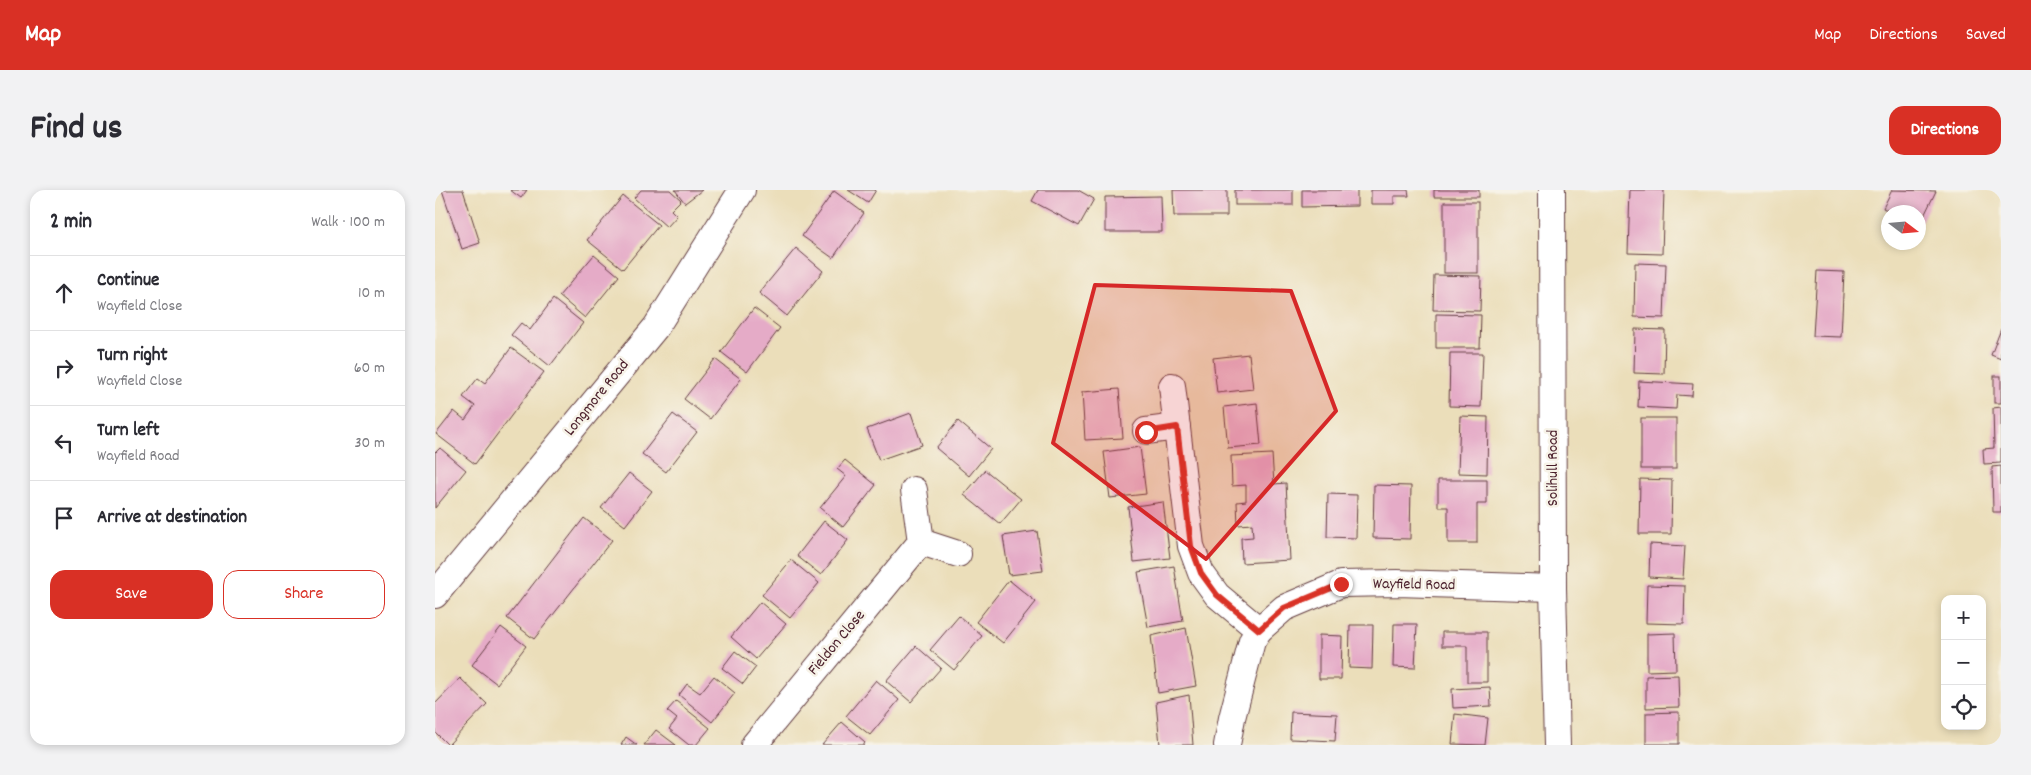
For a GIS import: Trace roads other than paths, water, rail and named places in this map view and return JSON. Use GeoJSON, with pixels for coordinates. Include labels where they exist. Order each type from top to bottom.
{"type":"FeatureCollection","features":[{"type":"Feature","properties":{"kind":"street","name":"Longmore Road"},"geometry":{"type":"LineString","coordinates":[[435,596],[655,327],[742,190]]}},
{"type":"Feature","properties":{"kind":"street","name":"Solihull Road"},"geometry":{"type":"LineString","coordinates":[[1552,190],[1553,588],[1557,745]]}},
{"type":"Feature","properties":{"kind":"street"},"geometry":{"type":"LineString","coordinates":[[1172,386],[1191,546],[1201,573],[1217,595],[1259,630]]}},
{"type":"Feature","properties":{"kind":"street"},"geometry":{"type":"LineString","coordinates":[[1146,432],[1177,427]]}},
{"type":"Feature","properties":{"kind":"street"},"geometry":{"type":"LineString","coordinates":[[914,490],[921,542],[958,554]]}},
{"type":"Feature","properties":{"kind":"street","name":"Fieldon Close"},"geometry":{"type":"LineString","coordinates":[[754,745],[921,542]]}},
{"type":"Feature","properties":{"kind":"street","name":"Wayfield Road"},"geometry":{"type":"LineString","coordinates":[[1227,745],[1245,663],[1252,641],[1259,630],[1284,608],[1341,584],[1397,583],[1553,588]]}}]}
